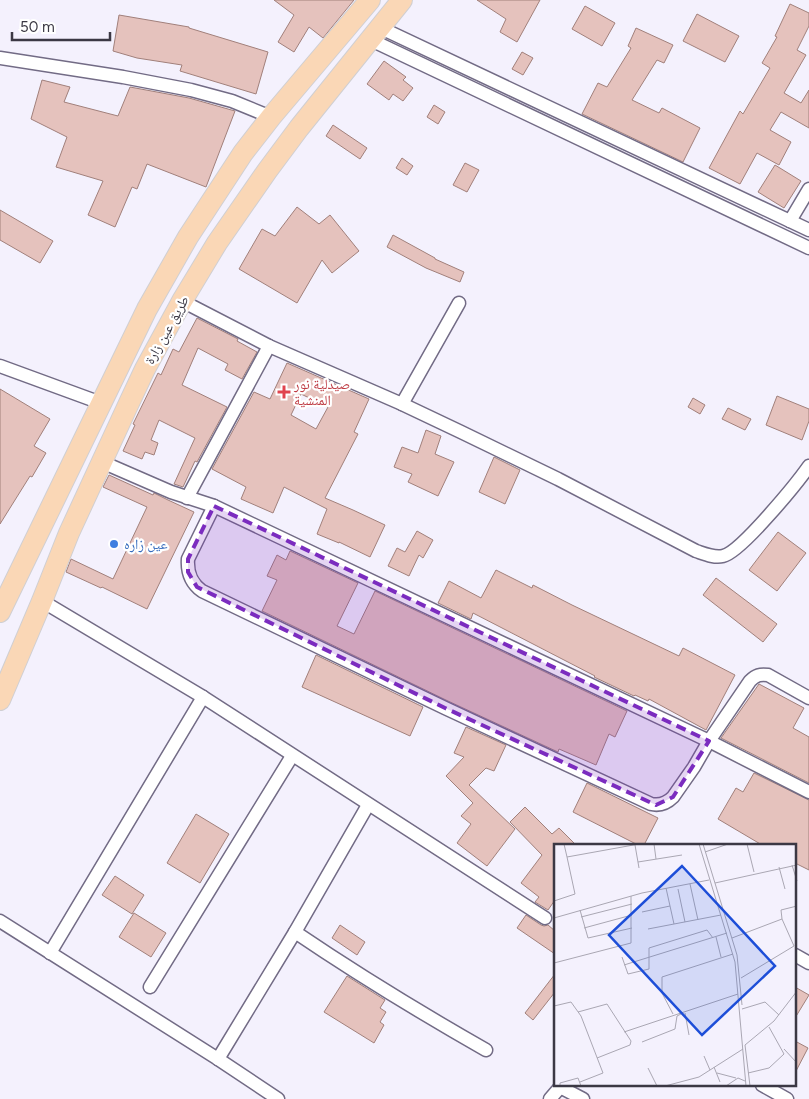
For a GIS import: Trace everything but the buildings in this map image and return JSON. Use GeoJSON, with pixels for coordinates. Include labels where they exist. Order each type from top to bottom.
{"type":"FeatureCollection","features":[{"type":"Feature","properties":{"kind":"main road","name":"طريق عين زارة"},"geometry":{"type":"LineString","coordinates":[[0,612],[146,309],[188,237],[244,153],[271,117],[370,0]]}},
{"type":"Feature","properties":{"kind":"main road","name":"طريق عين زارة"},"geometry":{"type":"LineString","coordinates":[[0,700],[69,534],[145,368],[182,301],[217,243],[267,170],[402,0]]}},
{"type":"Feature","properties":{"kind":"street"},"geometry":{"type":"LineString","coordinates":[[376,34],[809,230]]}},
{"type":"Feature","properties":{"kind":"street"},"geometry":{"type":"LineString","coordinates":[[376,34],[809,248]]}},
{"type":"Feature","properties":{"kind":"street"},"geometry":{"type":"LineString","coordinates":[[0,58],[123,77],[191,90],[232,102],[271,117]]}},
{"type":"Feature","properties":{"kind":"street"},"geometry":{"type":"LineString","coordinates":[[790,221],[809,189]]}},
{"type":"Feature","properties":{"kind":"street"},"geometry":{"type":"LineString","coordinates":[[182,301],[269,346],[402,404],[549,474],[696,551],[711,556],[724,556],[736,548],[796,484],[809,466]]}},
{"type":"Feature","properties":{"kind":"street"},"geometry":{"type":"LineString","coordinates":[[402,404],[459,303]]}},
{"type":"Feature","properties":{"kind":"street"},"geometry":{"type":"LineString","coordinates":[[187,498],[269,346]]}},
{"type":"Feature","properties":{"kind":"street"},"geometry":{"type":"LineString","coordinates":[[0,366],[101,403]]}},
{"type":"Feature","properties":{"kind":"street"},"geometry":{"type":"LineString","coordinates":[[102,462],[171,492],[214,506],[709,741],[809,792]]}},
{"type":"Feature","properties":{"kind":"street"},"geometry":{"type":"LineString","coordinates":[[214,506],[188,559],[188,572],[193,583],[202,591],[445,708],[656,805],[665,803],[673,797],[709,741],[755,676],[761,674],[768,675],[809,698]]}},
{"type":"Feature","properties":{"kind":"street"},"geometry":{"type":"LineString","coordinates":[[42,600],[203,697],[545,918]]}},
{"type":"Feature","properties":{"kind":"street"},"geometry":{"type":"LineString","coordinates":[[50,953],[203,697]]}},
{"type":"Feature","properties":{"kind":"street"},"geometry":{"type":"LineString","coordinates":[[150,987],[292,756]]}},
{"type":"Feature","properties":{"kind":"street"},"geometry":{"type":"LineString","coordinates":[[218,1059],[295,932],[368,805]]}},
{"type":"Feature","properties":{"kind":"street"},"geometry":{"type":"LineString","coordinates":[[0,921],[278,1099]]}},
{"type":"Feature","properties":{"kind":"street"},"geometry":{"type":"LineString","coordinates":[[295,932],[411,1007],[486,1050]]}},
{"type":"Feature","properties":{"kind":"street"},"geometry":{"type":"LineString","coordinates":[[796,956],[809,963]]}},
{"type":"Feature","properties":{"kind":"street"},"geometry":{"type":"LineString","coordinates":[[550,1099],[561,1086],[583,1099]]}},
{"type":"Feature","properties":{"kind":"street"},"geometry":{"type":"LineString","coordinates":[[764,1086],[787,1099]]}},
{"type":"Feature","properties":{"kind":"highlighted area"},"geometry":{"type":"Polygon","coordinates":[[[214,506],[709,741],[673,797],[656,805],[445,708],[197,587],[188,572],[188,559],[214,506]]]}},
{"type":"Feature","properties":{"kind":"place","name":"صيدلية نور المنشية"},"geometry":{"type":"Point","coordinates":[284,392]}},
{"type":"Feature","properties":{"kind":"place","name":"عين زاره"},"geometry":{"type":"Point","coordinates":[114,544]}}]}
